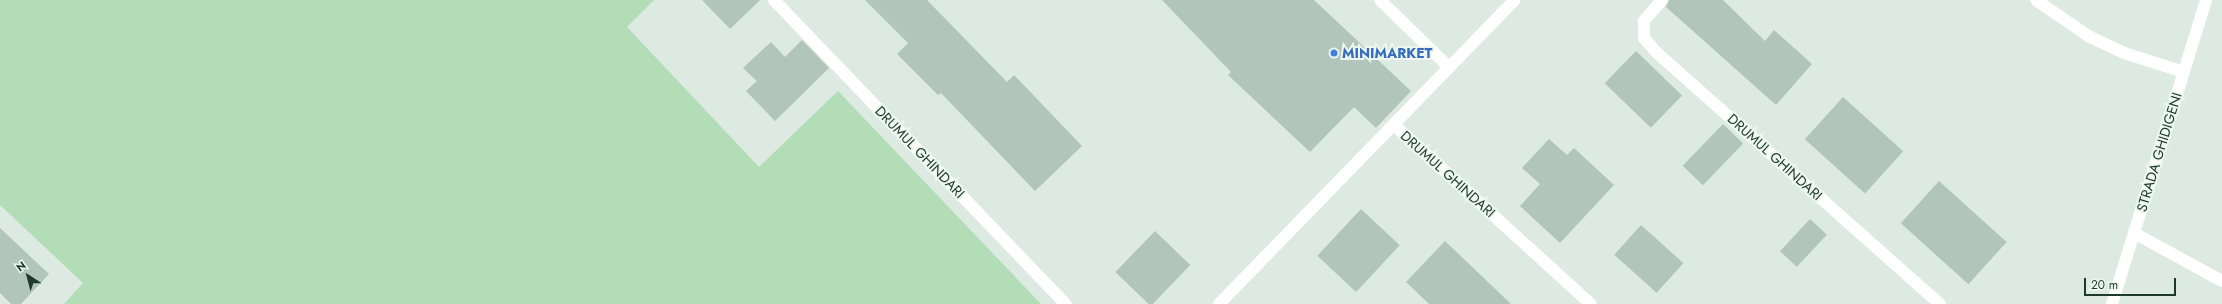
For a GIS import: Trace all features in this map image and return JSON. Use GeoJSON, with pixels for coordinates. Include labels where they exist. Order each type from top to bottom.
{"type":"FeatureCollection","features":[{"type":"Feature","properties":{"kind":"street","name":"DRUMUL GHINDARI"},"geometry":{"type":"LineString","coordinates":[[774,0],[1066,304]]}},
{"type":"Feature","properties":{"kind":"street"},"geometry":{"type":"LineString","coordinates":[[1380,0],[1449,67]]}},
{"type":"Feature","properties":{"kind":"street","name":"DRUMUL GHINDARI"},"geometry":{"type":"LineString","coordinates":[[1218,304],[1515,0]]}},
{"type":"Feature","properties":{"kind":"street","name":"DRUMUL GHINDARI"},"geometry":{"type":"LineString","coordinates":[[1662,0],[1644,21],[1644,38],[1656,52],[1940,304]]}},
{"type":"Feature","properties":{"kind":"street"},"geometry":{"type":"LineString","coordinates":[[2036,0],[2090,37],[2124,53],[2184,72]]}},
{"type":"Feature","properties":{"kind":"street","name":"STRADA GHIDIGENI"},"geometry":{"type":"LineString","coordinates":[[2112,304],[2206,0]]}},
{"type":"Feature","properties":{"kind":"street","name":"DRUMUL GHINDARI"},"geometry":{"type":"LineString","coordinates":[[1394,125],[1591,304]]}},
{"type":"Feature","properties":{"kind":"street"},"geometry":{"type":"LineString","coordinates":[[2134,233],[2222,282]]}},
{"type":"Feature","properties":{"kind":"green space"},"geometry":{"type":"Polygon","coordinates":[[[0,0],[654,0],[627,27],[759,167],[838,91],[1041,304],[64,304],[83,283],[0,205],[0,0]]]}},
{"type":"Feature","properties":{"kind":"building"},"geometry":{"type":"Polygon","coordinates":[[[702,0],[760,0],[730,29],[702,0]]]}},
{"type":"Feature","properties":{"kind":"building"},"geometry":{"type":"Polygon","coordinates":[[[865,0],[927,0],[1007,82],[1014,75],[1082,146],[1035,191],[941,93],[938,95],[897,54],[908,43],[865,0]]]}},
{"type":"Feature","properties":{"kind":"building"},"geometry":{"type":"Polygon","coordinates":[[[1162,0],[1314,0],[1411,91],[1376,128],[1354,107],[1310,152],[1228,75],[1231,72],[1162,0]]]}},
{"type":"Feature","properties":{"kind":"building"},"geometry":{"type":"Polygon","coordinates":[[[1669,0],[1723,0],[1765,41],[1774,30],[1812,64],[1776,105],[1666,7],[1669,0]]]}},
{"type":"Feature","properties":{"kind":"building"},"geometry":{"type":"Polygon","coordinates":[[[802,40],[829,68],[775,121],[746,91],[757,81],[743,68],[771,42],[785,57],[802,40]]]}},
{"type":"Feature","properties":{"kind":"building"},"geometry":{"type":"Polygon","coordinates":[[[1636,51],[1682,95],[1651,128],[1605,83],[1636,51]]]}},
{"type":"Feature","properties":{"kind":"building"},"geometry":{"type":"Polygon","coordinates":[[[1843,97],[1903,151],[1865,194],[1805,139],[1843,97]]]}},
{"type":"Feature","properties":{"kind":"building"},"geometry":{"type":"Polygon","coordinates":[[[1723,124],[1743,143],[1703,185],[1683,166],[1723,124]]]}},
{"type":"Feature","properties":{"kind":"building"},"geometry":{"type":"Polygon","coordinates":[[[1549,139],[1567,155],[1574,148],[1614,185],[1560,243],[1520,206],[1540,184],[1522,168],[1549,139]]]}},
{"type":"Feature","properties":{"kind":"building"},"geometry":{"type":"Polygon","coordinates":[[[1939,181],[2007,242],[1968,284],[1901,223],[1939,181]]]}},
{"type":"Feature","properties":{"kind":"building"},"geometry":{"type":"Polygon","coordinates":[[[1361,209],[1400,245],[1356,292],[1317,256],[1361,209]]]}},
{"type":"Feature","properties":{"kind":"building"},"geometry":{"type":"Polygon","coordinates":[[[1810,219],[1827,235],[1797,267],[1780,251],[1810,219]]]}},
{"type":"Feature","properties":{"kind":"building"},"geometry":{"type":"Polygon","coordinates":[[[1641,225],[1683,263],[1657,293],[1614,255],[1641,225]]]}},
{"type":"Feature","properties":{"kind":"building"},"geometry":{"type":"Polygon","coordinates":[[[0,228],[49,274],[21,304],[11,304],[0,293],[0,228]]]}},
{"type":"Feature","properties":{"kind":"building"},"geometry":{"type":"Polygon","coordinates":[[[1155,231],[1190,265],[1153,304],[1149,304],[1115,272],[1155,231]]]}},
{"type":"Feature","properties":{"kind":"building"},"geometry":{"type":"Polygon","coordinates":[[[1445,241],[1511,304],[1429,304],[1406,282],[1445,241]]]}},
{"type":"Feature","properties":{"kind":"place","name":"MINIMARKET"},"geometry":{"type":"Point","coordinates":[1334,53]}}]}
